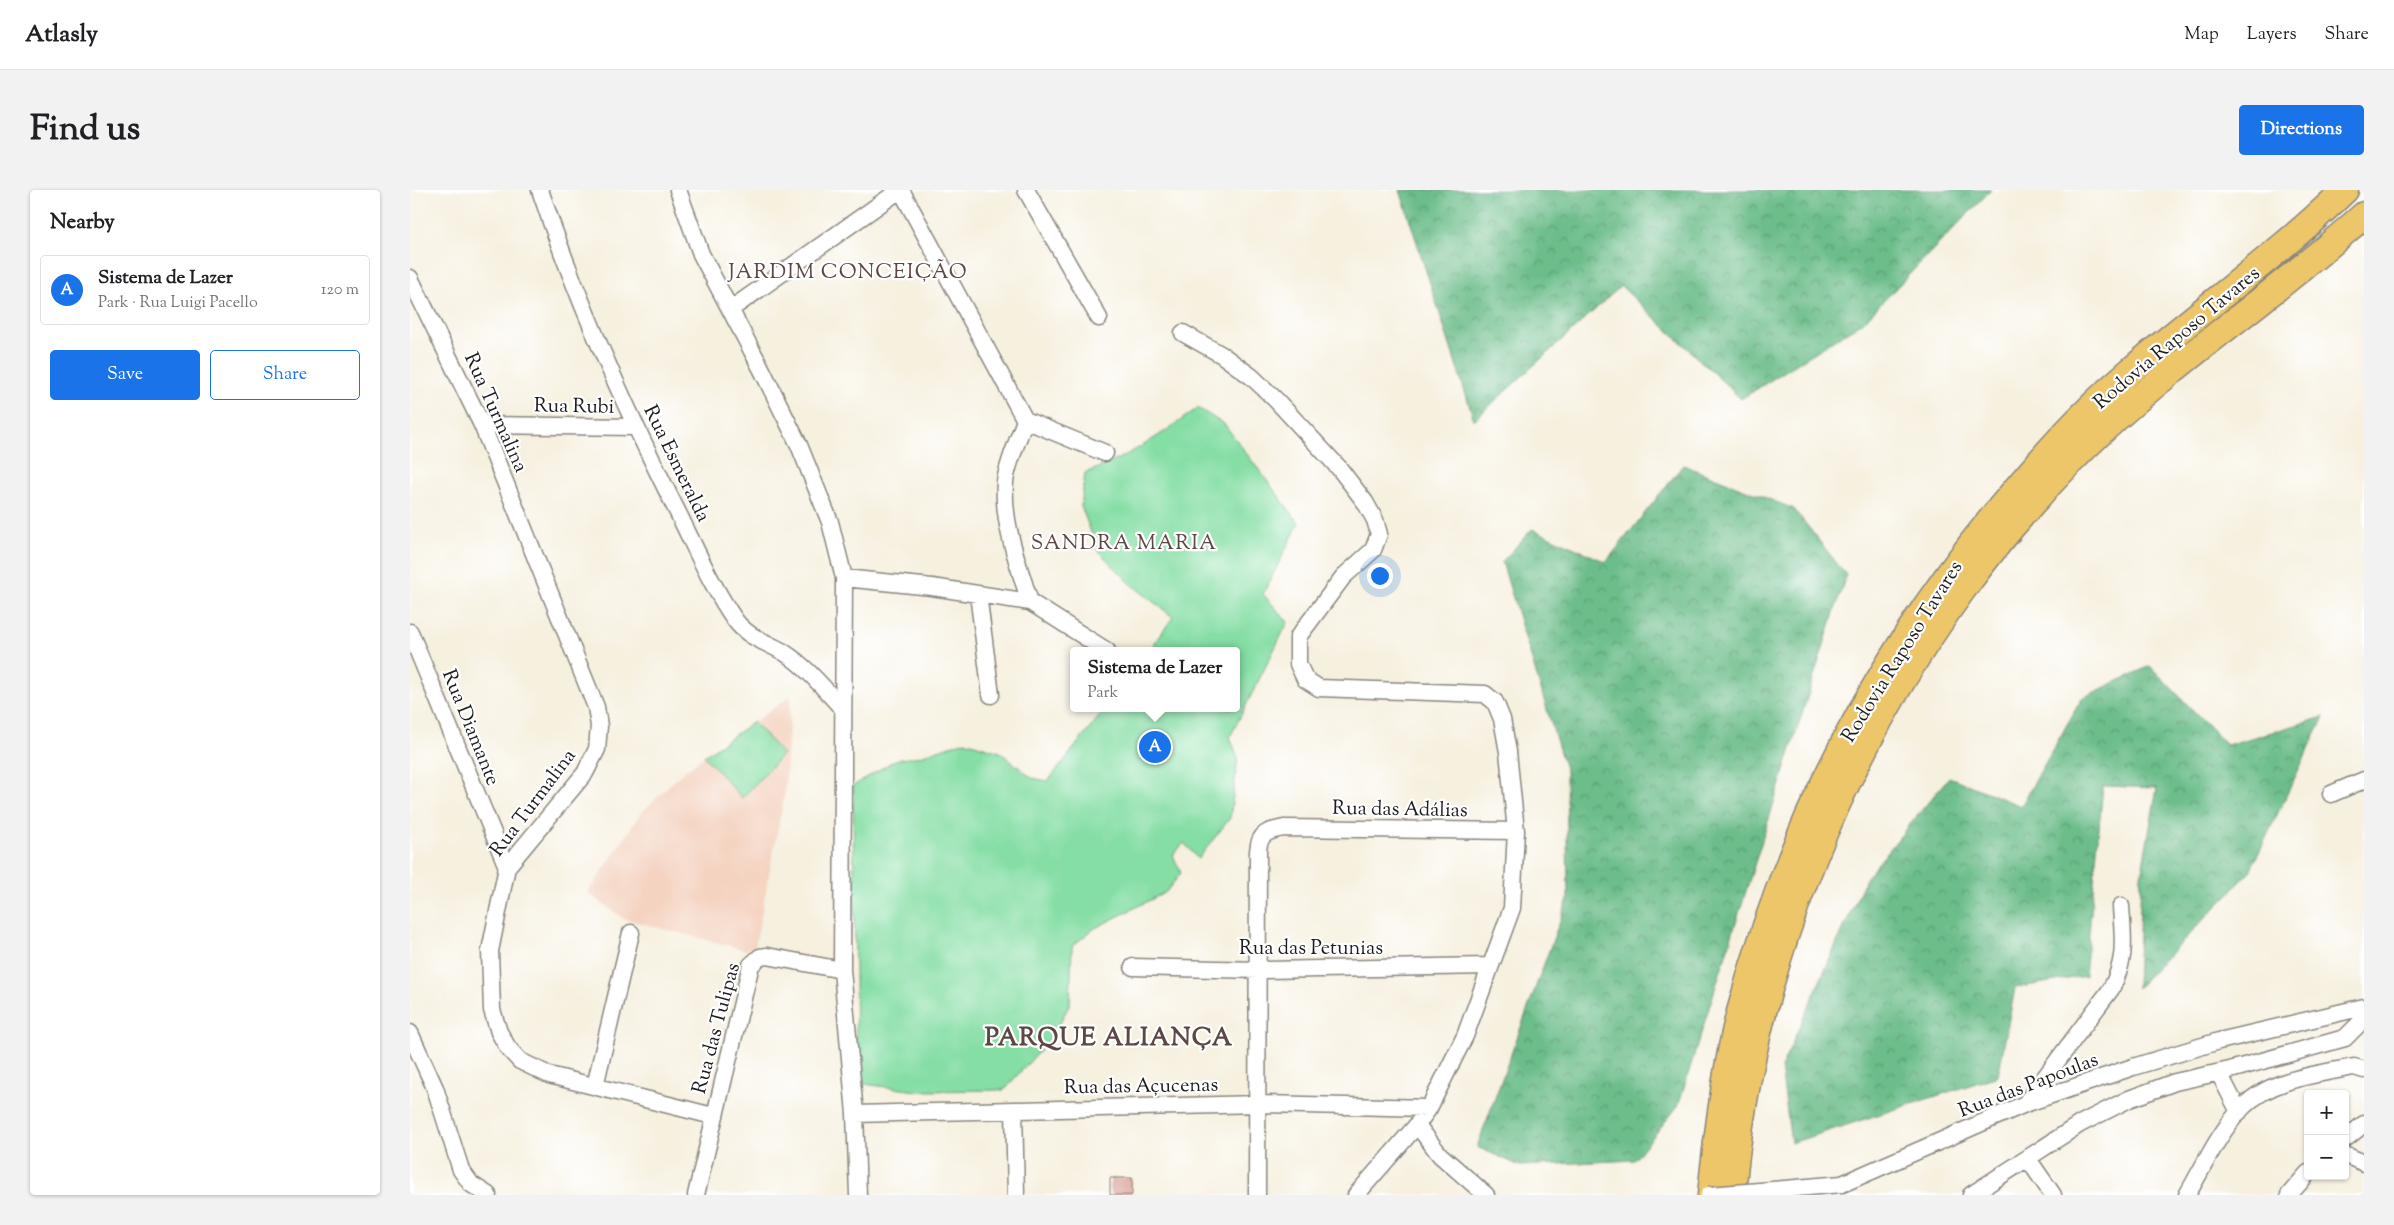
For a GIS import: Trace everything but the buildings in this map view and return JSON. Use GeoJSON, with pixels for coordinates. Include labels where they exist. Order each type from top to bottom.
{"type":"FeatureCollection","features":[{"type":"Feature","properties":{"kind":"highway","name":"Rodovia Raposo Tavares"},"geometry":{"type":"LineString","coordinates":[[1710,1195],[1717,1135],[1739,1015],[1774,900],[1804,823],[1840,747],[1907,634],[1965,550],[2026,477],[2073,426],[2127,373],[2281,248],[2345,190]]}},
{"type":"Feature","properties":{"kind":"highway","name":"Rodovia Raposo Tavares"},"geometry":{"type":"LineString","coordinates":[[1732,1195],[1735,1154],[1754,1046],[1778,953],[1819,846],[1861,756],[1897,689],[1939,622],[1994,548],[2048,487],[2100,433],[2160,379],[2316,258],[2364,215]]}},
{"type":"Feature","properties":{"kind":"street","name":"Rua Esmeralda"},"geometry":{"type":"LineString","coordinates":[[540,190],[590,327],[635,427],[718,591],[736,621],[755,639],[785,653],[811,674],[842,708]]}},
{"type":"Feature","properties":{"kind":"street"},"geometry":{"type":"LineString","coordinates":[[678,190],[701,254],[731,309],[799,446],[830,522],[844,578],[842,970],[855,1114],[858,1195]]}},
{"type":"Feature","properties":{"kind":"street"},"geometry":{"type":"LineString","coordinates":[[731,309],[901,190],[1025,420],[1105,453]]}},
{"type":"Feature","properties":{"kind":"street"},"geometry":{"type":"LineString","coordinates":[[1026,190],[1099,318]]}},
{"type":"Feature","properties":{"kind":"street","name":"Rua Turmalina"},"geometry":{"type":"LineString","coordinates":[[410,278],[482,426],[596,707],[599,726],[597,749],[585,773],[507,867],[490,951],[492,1010],[499,1032],[508,1048],[520,1061],[549,1075],[713,1116]]}},
{"type":"Feature","properties":{"kind":"street"},"geometry":{"type":"LineString","coordinates":[[1183,333],[1222,355],[1252,377],[1339,468],[1376,520],[1379,534],[1373,550],[1362,563],[1344,577],[1298,637],[1298,664],[1306,680],[1319,688],[1485,694],[1495,702],[1502,719],[1508,752],[1516,831],[1512,908],[1458,1052],[1429,1108],[1418,1125],[1356,1195]]}},
{"type":"Feature","properties":{"kind":"street"},"geometry":{"type":"LineString","coordinates":[[1025,420],[1005,481],[1006,498],[1017,561],[1030,602]]}},
{"type":"Feature","properties":{"kind":"street","name":"Rua Rubi"},"geometry":{"type":"LineString","coordinates":[[482,426],[635,427]]}},
{"type":"Feature","properties":{"kind":"street"},"geometry":{"type":"LineString","coordinates":[[844,578],[1030,602],[1102,647]]}},
{"type":"Feature","properties":{"kind":"street"},"geometry":{"type":"LineString","coordinates":[[978,594],[991,695]]}},
{"type":"Feature","properties":{"kind":"street","name":"Rua Diamante"},"geometry":{"type":"LineString","coordinates":[[410,632],[507,867]]}},
{"type":"Feature","properties":{"kind":"street"},"geometry":{"type":"LineString","coordinates":[[2331,794],[2364,780]]}},
{"type":"Feature","properties":{"kind":"street","name":"Rua das Adálias"},"geometry":{"type":"LineString","coordinates":[[1259,970],[1259,840],[1268,830],[1284,828],[1516,831]]}},
{"type":"Feature","properties":{"kind":"street"},"geometry":{"type":"LineString","coordinates":[[2025,1104],[2101,1003],[2120,970],[2123,954],[2121,906]]}},
{"type":"Feature","properties":{"kind":"street"},"geometry":{"type":"LineString","coordinates":[[595,1086],[631,933]]}},
{"type":"Feature","properties":{"kind":"street","name":"Rua das Tulipas"},"geometry":{"type":"LineString","coordinates":[[696,1195],[748,972],[754,961],[768,956],[842,970]]}},
{"type":"Feature","properties":{"kind":"street","name":"Rua das Petunias"},"geometry":{"type":"LineString","coordinates":[[1133,967],[1259,970],[1490,966]]}},
{"type":"Feature","properties":{"kind":"street"},"geometry":{"type":"LineString","coordinates":[[1257,1195],[1259,970]]}},
{"type":"Feature","properties":{"kind":"street","name":"Rua das Papoulas"},"geometry":{"type":"LineString","coordinates":[[1710,1195],[1842,1184],[2025,1104],[2133,1067],[2219,1041],[2364,1007]]}},
{"type":"Feature","properties":{"kind":"street"},"geometry":{"type":"LineString","coordinates":[[1971,1195],[2080,1124],[2129,1099],[2175,1082],[2218,1073],[2345,1038],[2361,1022],[2364,1016]]}},
{"type":"Feature","properties":{"kind":"street"},"geometry":{"type":"LineString","coordinates":[[410,1033],[435,1088],[461,1170],[471,1184],[488,1195]]}},
{"type":"Feature","properties":{"kind":"street"},"geometry":{"type":"LineString","coordinates":[[2187,1195],[2226,1127],[2244,1106],[2268,1090],[2285,1082],[2354,1068],[2364,1070]]}},
{"type":"Feature","properties":{"kind":"street"},"geometry":{"type":"LineString","coordinates":[[2218,1073],[2239,1112]]}},
{"type":"Feature","properties":{"kind":"street","name":"Rua das Açucenas"},"geometry":{"type":"LineString","coordinates":[[855,1114],[1259,1104],[1429,1108]]}},
{"type":"Feature","properties":{"kind":"street"},"geometry":{"type":"LineString","coordinates":[[1014,1110],[1016,1195]]}},
{"type":"Feature","properties":{"kind":"street"},"geometry":{"type":"LineString","coordinates":[[2349,1136],[2364,1124]]}},
{"type":"Feature","properties":{"kind":"street"},"geometry":{"type":"LineString","coordinates":[[1418,1125],[1440,1155],[1486,1195]]}},
{"type":"Feature","properties":{"kind":"street"},"geometry":{"type":"LineString","coordinates":[[2349,1157],[2364,1163]]}},
{"type":"Feature","properties":{"kind":"street"},"geometry":{"type":"LineString","coordinates":[[2028,1159],[2053,1195]]}},
{"type":"Feature","properties":{"kind":"street"},"geometry":{"type":"LineString","coordinates":[[2289,1195],[2304,1178]]}},
{"type":"Feature","properties":{"kind":"shaded area"},"geometry":{"type":"Polygon","coordinates":[[[791,696],[785,792],[754,952],[624,919],[588,893],[640,814],[684,771],[791,696]]]}},
{"type":"Feature","properties":{"kind":"green space"},"geometry":{"type":"Polygon","coordinates":[[[1400,190],[1991,190],[1863,322],[1741,399],[1621,286],[1474,420],[1400,190]]]}},
{"type":"Feature","properties":{"kind":"green space"},"geometry":{"type":"Polygon","coordinates":[[[1198,408],[1225,425],[1299,523],[1263,594],[1288,622],[1230,737],[1238,758],[1230,818],[1198,859],[1184,843],[1173,855],[1181,873],[1166,892],[1095,928],[1072,946],[1070,1004],[1052,1037],[1004,1090],[917,1091],[864,1084],[856,1060],[853,786],[895,760],[920,756],[965,741],[1000,752],[1032,778],[1048,781],[1103,712],[1240,712],[1240,647],[1152,647],[1173,617],[1132,585],[1098,551],[1081,506],[1085,473],[1130,453],[1198,408]]]}},
{"type":"Feature","properties":{"kind":"green space"},"geometry":{"type":"Polygon","coordinates":[[[1683,465],[1794,509],[1846,575],[1678,1106],[1634,1160],[1520,1166],[1477,1147],[1568,899],[1566,772],[1502,562],[1532,529],[1606,562],[1683,465]]]}},
{"type":"Feature","properties":{"kind":"green space"},"geometry":{"type":"Polygon","coordinates":[[[2150,666],[2227,745],[2324,717],[2249,873],[2137,988],[2141,876],[2157,788],[2103,786],[2085,976],[2015,988],[1998,1076],[1791,1143],[1781,1068],[1866,878],[1949,777],[2021,806],[2082,698],[2150,666]]]}},
{"type":"Feature","properties":{"kind":"green space"},"geometry":{"type":"Polygon","coordinates":[[[753,722],[783,754],[742,798],[704,756],[753,722]]]}},
{"type":"Feature","properties":{"kind":"place","name":"Sistema de Lazer"},"geometry":{"type":"Point","coordinates":[1155,747]}},
{"type":"Feature","properties":{"kind":"district","name":"JARDIM CONCEIÇÃO"},"geometry":{"type":"Point","coordinates":[848,271]}},
{"type":"Feature","properties":{"kind":"district","name":"SANDRA MARIA"},"geometry":{"type":"Point","coordinates":[1124,542]}},
{"type":"Feature","properties":{"kind":"district","name":"PARQUE ALIANÇA"},"geometry":{"type":"Point","coordinates":[1109,1036]}}]}
